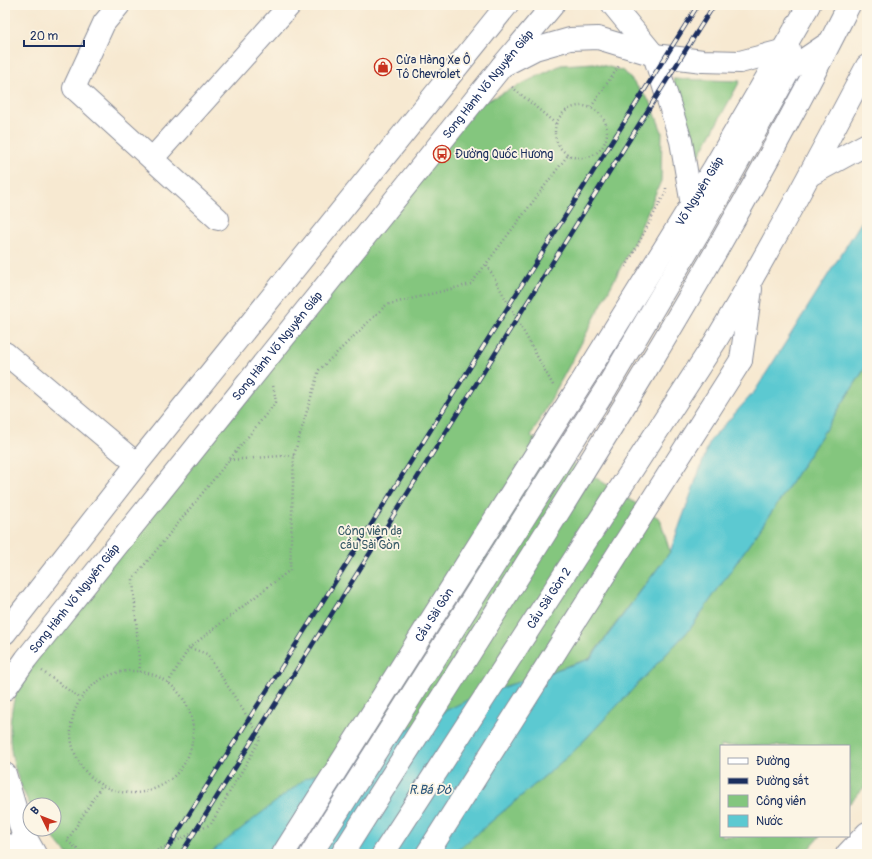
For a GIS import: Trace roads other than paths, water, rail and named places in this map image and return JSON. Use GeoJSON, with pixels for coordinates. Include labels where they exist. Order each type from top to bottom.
{"type":"FeatureCollection","features":[{"type":"Feature","properties":{"kind":"main road"},"geometry":{"type":"LineString","coordinates":[[119,5],[104,22],[74,88],[218,219]]}},
{"type":"Feature","properties":{"kind":"main road"},"geometry":{"type":"LineString","coordinates":[[152,159],[290,5]]}},
{"type":"Feature","properties":{"kind":"main road"},"geometry":{"type":"LineString","coordinates":[[5,633],[137,464],[507,5]]}},
{"type":"Feature","properties":{"kind":"main road","name":"Song Hành Võ Nguyên Giáp"},"geometry":{"type":"LineString","coordinates":[[6,687],[26,659],[502,66],[553,5]]}},
{"type":"Feature","properties":{"kind":"main road"},"geometry":{"type":"LineString","coordinates":[[613,5],[654,55],[682,141],[697,235]]}},
{"type":"Feature","properties":{"kind":"main road","name":"Võ Nguyên Giáp"},"geometry":{"type":"LineString","coordinates":[[586,375],[692,205],[768,78],[782,50],[809,5]]}},
{"type":"Feature","properties":{"kind":"main road","name":"Võ Nguyên Giáp"},"geometry":{"type":"LineString","coordinates":[[342,854],[629,400],[718,249],[849,5]]}},
{"type":"Feature","properties":{"kind":"main road"},"geometry":{"type":"LineString","coordinates":[[502,66],[535,49],[570,39],[598,38],[629,46],[654,55],[703,61],[740,62],[782,50],[830,42]]}},
{"type":"Feature","properties":{"kind":"main road","name":"Võ Nguyên Giáp"},"geometry":{"type":"LineString","coordinates":[[608,387],[697,235],[790,69],[830,42]]}},
{"type":"Feature","properties":{"kind":"main road"},"geometry":{"type":"LineString","coordinates":[[428,854],[741,360],[752,280],[810,175],[867,66]]}},
{"type":"Feature","properties":{"kind":"main road"},"geometry":{"type":"LineString","coordinates":[[810,175],[867,144]]}},
{"type":"Feature","properties":{"kind":"main road","name":"Cầu Sài Gòn 2"},"geometry":{"type":"LineString","coordinates":[[384,854],[714,342],[752,280]]}},
{"type":"Feature","properties":{"kind":"main road"},"geometry":{"type":"LineString","coordinates":[[5,353],[137,464]]}},
{"type":"Feature","properties":{"kind":"main road","name":"Cầu Sài Gòn"},"geometry":{"type":"LineString","coordinates":[[283,854],[586,375]]}},
{"type":"Feature","properties":{"kind":"main road","name":"Cầu Sài Gòn"},"geometry":{"type":"LineString","coordinates":[[311,854],[608,387]]}},
{"type":"Feature","properties":{"kind":"main road"},"geometry":{"type":"LineString","coordinates":[[5,706],[6,687]]}},
{"type":"Feature","properties":{"kind":"main road"},"geometry":{"type":"LineString","coordinates":[[5,774],[22,830],[36,854]]}},
{"type":"Feature","properties":{"kind":"main road"},"geometry":{"type":"LineString","coordinates":[[847,854],[867,833]]}},
{"type":"Feature","properties":{"kind":"main road"},"geometry":{"type":"LineString","coordinates":[[5,844],[28,854]]}},
{"type":"Feature","properties":{"kind":"water","name":"R.Bá Đỏ"},"geometry":{"type":"Polygon","coordinates":[[[867,213],[867,365],[780,500],[690,629],[574,751],[453,854],[209,854],[305,779],[476,696],[590,659],[670,552],[710,441],[755,391],[867,213]]]}},
{"type":"Feature","properties":{"kind":"railway"},"geometry":{"type":"LineString","coordinates":[[164,854],[698,5]]}},
{"type":"Feature","properties":{"kind":"railway"},"geometry":{"type":"LineString","coordinates":[[181,854],[714,5]]}},
{"type":"Feature","properties":{"kind":"place","name":"Cửa Hàng Xe Ô Tô Chevrolet"},"geometry":{"type":"Point","coordinates":[383,67]}},
{"type":"Feature","properties":{"kind":"place","name":"Đường Quốc Hương"},"geometry":{"type":"Point","coordinates":[442,154]}},
{"type":"Feature","properties":{"kind":"park label","name":"Công viên dạ cầu Sài Gòn"},"geometry":{"type":"Point","coordinates":[370,538]}}]}
